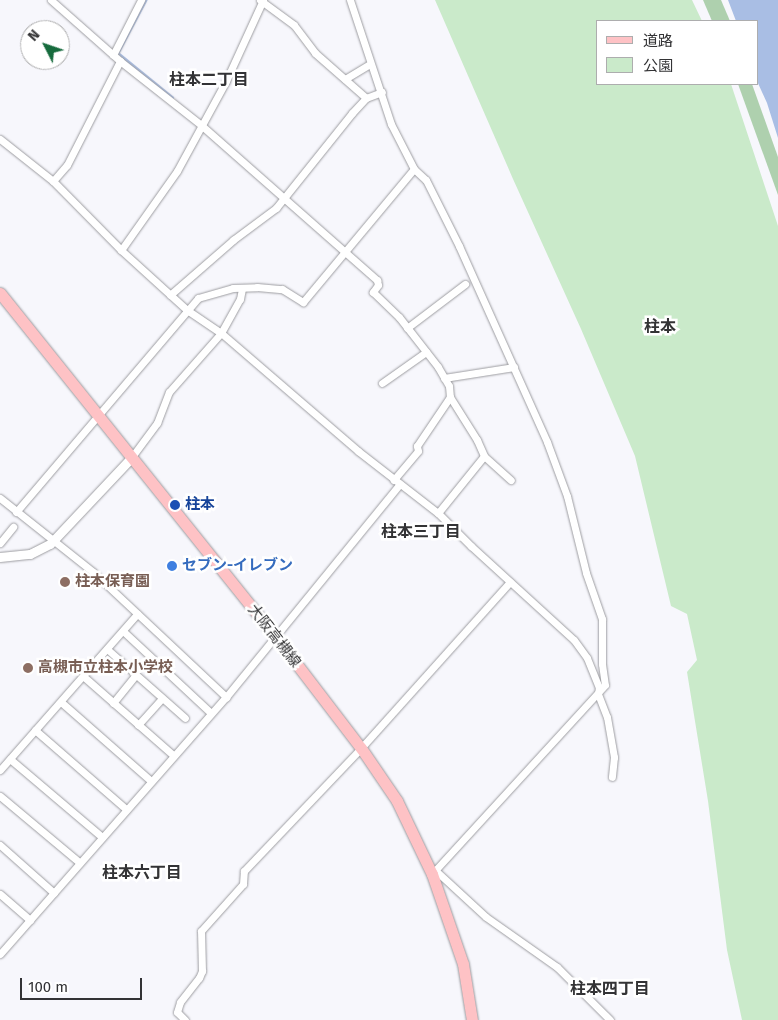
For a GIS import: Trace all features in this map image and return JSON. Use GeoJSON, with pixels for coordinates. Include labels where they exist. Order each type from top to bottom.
{"type":"FeatureCollection","features":[{"type":"Feature","properties":{"kind":"main road","name":"大阪高槻線"},"geometry":{"type":"LineString","coordinates":[[0,293],[96,416],[276,637],[361,748],[397,801],[433,872],[463,964],[472,1020]]}},
{"type":"Feature","properties":{"kind":"street"},"geometry":{"type":"LineString","coordinates":[[51,0],[120,61],[201,125],[377,280],[378,285],[373,292],[407,328],[444,378],[449,386],[450,397],[477,440],[484,456],[511,480]]}},
{"type":"Feature","properties":{"kind":"street"},"geometry":{"type":"LineString","coordinates":[[113,55],[141,0]]}},
{"type":"Feature","properties":{"kind":"street"},"geometry":{"type":"LineString","coordinates":[[350,0],[370,64],[382,92],[391,124],[414,169],[426,180],[487,305],[547,442],[567,496],[586,573],[602,619],[602,664],[605,685],[433,872],[486,917],[557,967],[610,1020]]}},
{"type":"Feature","properties":{"kind":"street"},"geometry":{"type":"LineString","coordinates":[[121,250],[177,171],[226,81],[262,1],[294,25],[315,53],[366,98]]}},
{"type":"Feature","properties":{"kind":"street"},"geometry":{"type":"LineString","coordinates":[[53,181],[67,165],[120,61]]}},
{"type":"Feature","properties":{"kind":"street"},"geometry":{"type":"LineString","coordinates":[[345,79],[370,64]]}},
{"type":"Feature","properties":{"kind":"street"},"geometry":{"type":"LineString","coordinates":[[170,295],[285,198],[331,138],[366,98],[382,92]]}},
{"type":"Feature","properties":{"kind":"street"},"geometry":{"type":"LineString","coordinates":[[0,139],[53,181],[121,250],[187,310],[221,333],[397,482],[438,512],[510,582],[574,640],[591,666],[599,687],[598,694],[607,717],[614,757],[612,777]]}},
{"type":"Feature","properties":{"kind":"street"},"geometry":{"type":"LineString","coordinates":[[16,512],[198,298],[212,292],[233,288],[257,287],[282,289],[303,302],[346,253],[414,169]]}},
{"type":"Feature","properties":{"kind":"street"},"geometry":{"type":"LineString","coordinates":[[407,328],[465,284]]}},
{"type":"Feature","properties":{"kind":"street"},"geometry":{"type":"LineString","coordinates":[[0,557],[30,554],[54,541],[131,458],[157,423],[169,392],[221,333],[240,299],[242,289]]}},
{"type":"Feature","properties":{"kind":"street"},"geometry":{"type":"LineString","coordinates":[[382,383],[426,352]]}},
{"type":"Feature","properties":{"kind":"street"},"geometry":{"type":"LineString","coordinates":[[444,378],[514,366]]}},
{"type":"Feature","properties":{"kind":"street"},"geometry":{"type":"LineString","coordinates":[[0,954],[3,946],[54,893],[173,755],[226,697],[276,637],[397,482],[450,397]]}},
{"type":"Feature","properties":{"kind":"street"},"geometry":{"type":"LineString","coordinates":[[438,512],[484,456]]}},
{"type":"Feature","properties":{"kind":"street"},"geometry":{"type":"LineString","coordinates":[[0,498],[93,572],[226,697]]}},
{"type":"Feature","properties":{"kind":"street"},"geometry":{"type":"LineString","coordinates":[[0,543],[13,528]]}},
{"type":"Feature","properties":{"kind":"street"},"geometry":{"type":"LineString","coordinates":[[185,1020],[177,1012],[180,1002],[199,978],[202,971],[202,931],[243,884],[244,871],[361,748],[510,582]]}},
{"type":"Feature","properties":{"kind":"street"},"geometry":{"type":"LineString","coordinates":[[0,770],[137,614]]}},
{"type":"Feature","properties":{"kind":"street"},"geometry":{"type":"LineString","coordinates":[[123,631],[211,713]]}},
{"type":"Feature","properties":{"kind":"street"},"geometry":{"type":"LineString","coordinates":[[107,649],[185,718]]}},
{"type":"Feature","properties":{"kind":"street"},"geometry":{"type":"LineString","coordinates":[[113,702],[136,675]]}},
{"type":"Feature","properties":{"kind":"street"},"geometry":{"type":"LineString","coordinates":[[83,676],[173,755]]}},
{"type":"Feature","properties":{"kind":"street"},"geometry":{"type":"LineString","coordinates":[[138,725],[162,698]]}},
{"type":"Feature","properties":{"kind":"street"},"geometry":{"type":"LineString","coordinates":[[61,702],[151,781]]}},
{"type":"Feature","properties":{"kind":"street"},"geometry":{"type":"LineString","coordinates":[[35,730],[126,809]]}},
{"type":"Feature","properties":{"kind":"street"},"geometry":{"type":"LineString","coordinates":[[10,759],[102,837]]}},
{"type":"Feature","properties":{"kind":"street"},"geometry":{"type":"LineString","coordinates":[[0,796],[80,863]]}},
{"type":"Feature","properties":{"kind":"street"},"geometry":{"type":"LineString","coordinates":[[0,846],[54,893]]}},
{"type":"Feature","properties":{"kind":"street"},"geometry":{"type":"LineString","coordinates":[[0,894],[30,920]]}},
{"type":"Feature","properties":{"kind":"green space"},"geometry":{"type":"Polygon","coordinates":[[[435,0],[692,0],[702,20],[596,20],[596,85],[731,85],[778,226],[778,1020],[742,1020],[727,950],[708,801],[687,672],[697,660],[687,614],[671,606],[635,456],[581,329],[435,0]]]}},
{"type":"Feature","properties":{"kind":"green space"},"geometry":{"type":"Polygon","coordinates":[[[703,0],[721,0],[730,20],[712,20],[703,0]]]}},
{"type":"Feature","properties":{"kind":"green space"},"geometry":{"type":"Polygon","coordinates":[[[738,85],[752,85],[778,157],[778,195],[738,85]]]}},
{"type":"Feature","properties":{"kind":"water"},"geometry":{"type":"Polygon","coordinates":[[[728,0],[778,0],[778,138],[767,103],[758,83],[758,20],[736,20],[728,0]]]}},
{"type":"Feature","properties":{"kind":"waterway"},"geometry":{"type":"LineString","coordinates":[[146,0],[118,53],[172,97]]}},
{"type":"Feature","properties":{"kind":"place","name":"柱本"},"geometry":{"type":"Point","coordinates":[175,505]}},
{"type":"Feature","properties":{"kind":"place","name":"セブン-イレブン"},"geometry":{"type":"Point","coordinates":[172,566]}},
{"type":"Feature","properties":{"kind":"place","name":"柱本保育園"},"geometry":{"type":"Point","coordinates":[65,582]}},
{"type":"Feature","properties":{"kind":"place","name":"高槻市立柱本小学校"},"geometry":{"type":"Point","coordinates":[28,668]}},
{"type":"Feature","properties":{"kind":"district","name":"柱本二丁目"},"geometry":{"type":"Point","coordinates":[209,80]}},
{"type":"Feature","properties":{"kind":"district","name":"柱本"},"geometry":{"type":"Point","coordinates":[660,327]}},
{"type":"Feature","properties":{"kind":"district","name":"柱本三丁目"},"geometry":{"type":"Point","coordinates":[421,532]}},
{"type":"Feature","properties":{"kind":"district","name":"柱本六丁目"},"geometry":{"type":"Point","coordinates":[142,873]}},
{"type":"Feature","properties":{"kind":"district","name":"柱本四丁目"},"geometry":{"type":"Point","coordinates":[610,989]}}]}
